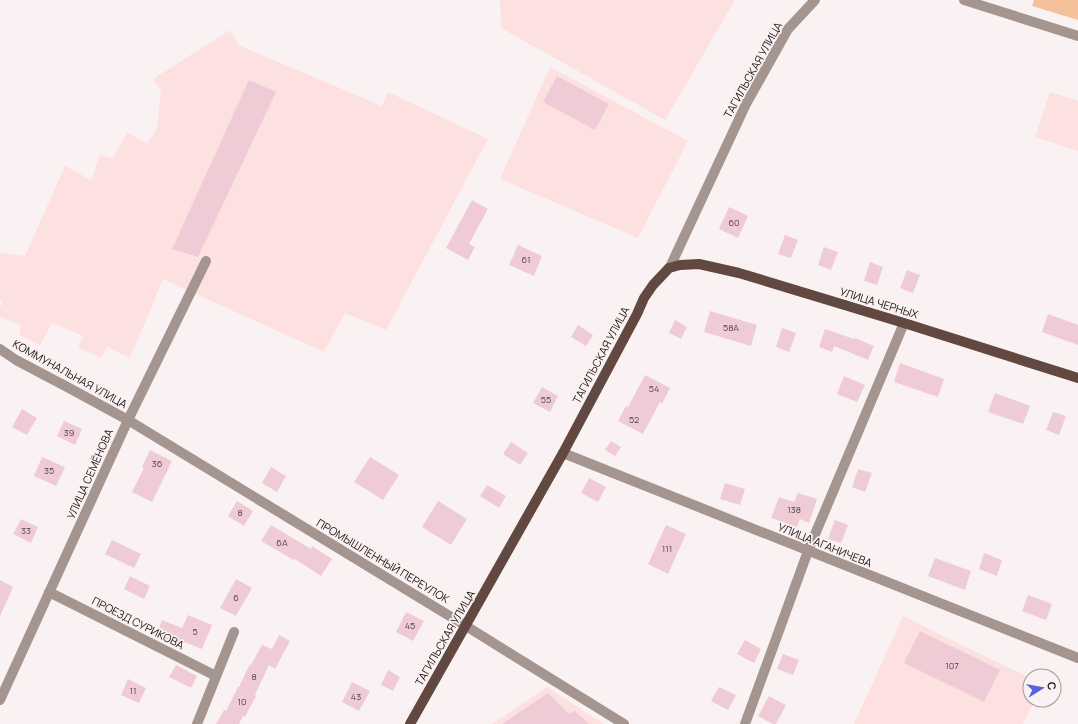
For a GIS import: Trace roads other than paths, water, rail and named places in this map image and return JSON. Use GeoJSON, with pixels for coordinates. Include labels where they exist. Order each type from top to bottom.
{"type":"FeatureCollection","features":[{"type":"Feature","properties":{"kind":"main road","name":"УЛИЦА ЧЕРНЫХ"},"geometry":{"type":"LineString","coordinates":[[670,267],[689,264],[739,273],[1078,378]]}},
{"type":"Feature","properties":{"kind":"main road","name":"ТАГИЛЬСКАЯ УЛИЦА"},"geometry":{"type":"LineString","coordinates":[[410,724],[563,453],[637,314],[644,298],[653,285],[670,267]]}},
{"type":"Feature","properties":{"kind":"street","name":"ТАГИЛЬСКАЯ УЛИЦА"},"geometry":{"type":"LineString","coordinates":[[670,267],[746,104],[788,29],[815,0]]}},
{"type":"Feature","properties":{"kind":"street"},"geometry":{"type":"LineString","coordinates":[[964,0],[1078,36]]}},
{"type":"Feature","properties":{"kind":"street","name":"УЛИЦА СЕМЁНОВА"},"geometry":{"type":"LineString","coordinates":[[0,700],[128,420],[206,261]]}},
{"type":"Feature","properties":{"kind":"street"},"geometry":{"type":"LineString","coordinates":[[745,724],[808,551],[904,323]]}},
{"type":"Feature","properties":{"kind":"street","name":"КОММУНАЛЬНАЯ УЛИЦА"},"geometry":{"type":"LineString","coordinates":[[0,349],[16,360],[128,420]]}},
{"type":"Feature","properties":{"kind":"street","name":"ПРОМЫШЛЕННЫЙ ПЕРЕУЛОК"},"geometry":{"type":"LineString","coordinates":[[128,420],[624,724]]}},
{"type":"Feature","properties":{"kind":"street","name":"УЛИЦА АГАНИЧЕВА"},"geometry":{"type":"LineString","coordinates":[[563,453],[1078,658]]}},
{"type":"Feature","properties":{"kind":"street","name":"ПРОЕЗД СУРИКОВА"},"geometry":{"type":"LineString","coordinates":[[49,592],[216,676]]}},
{"type":"Feature","properties":{"kind":"street"},"geometry":{"type":"LineString","coordinates":[[197,724],[234,632]]}}]}
